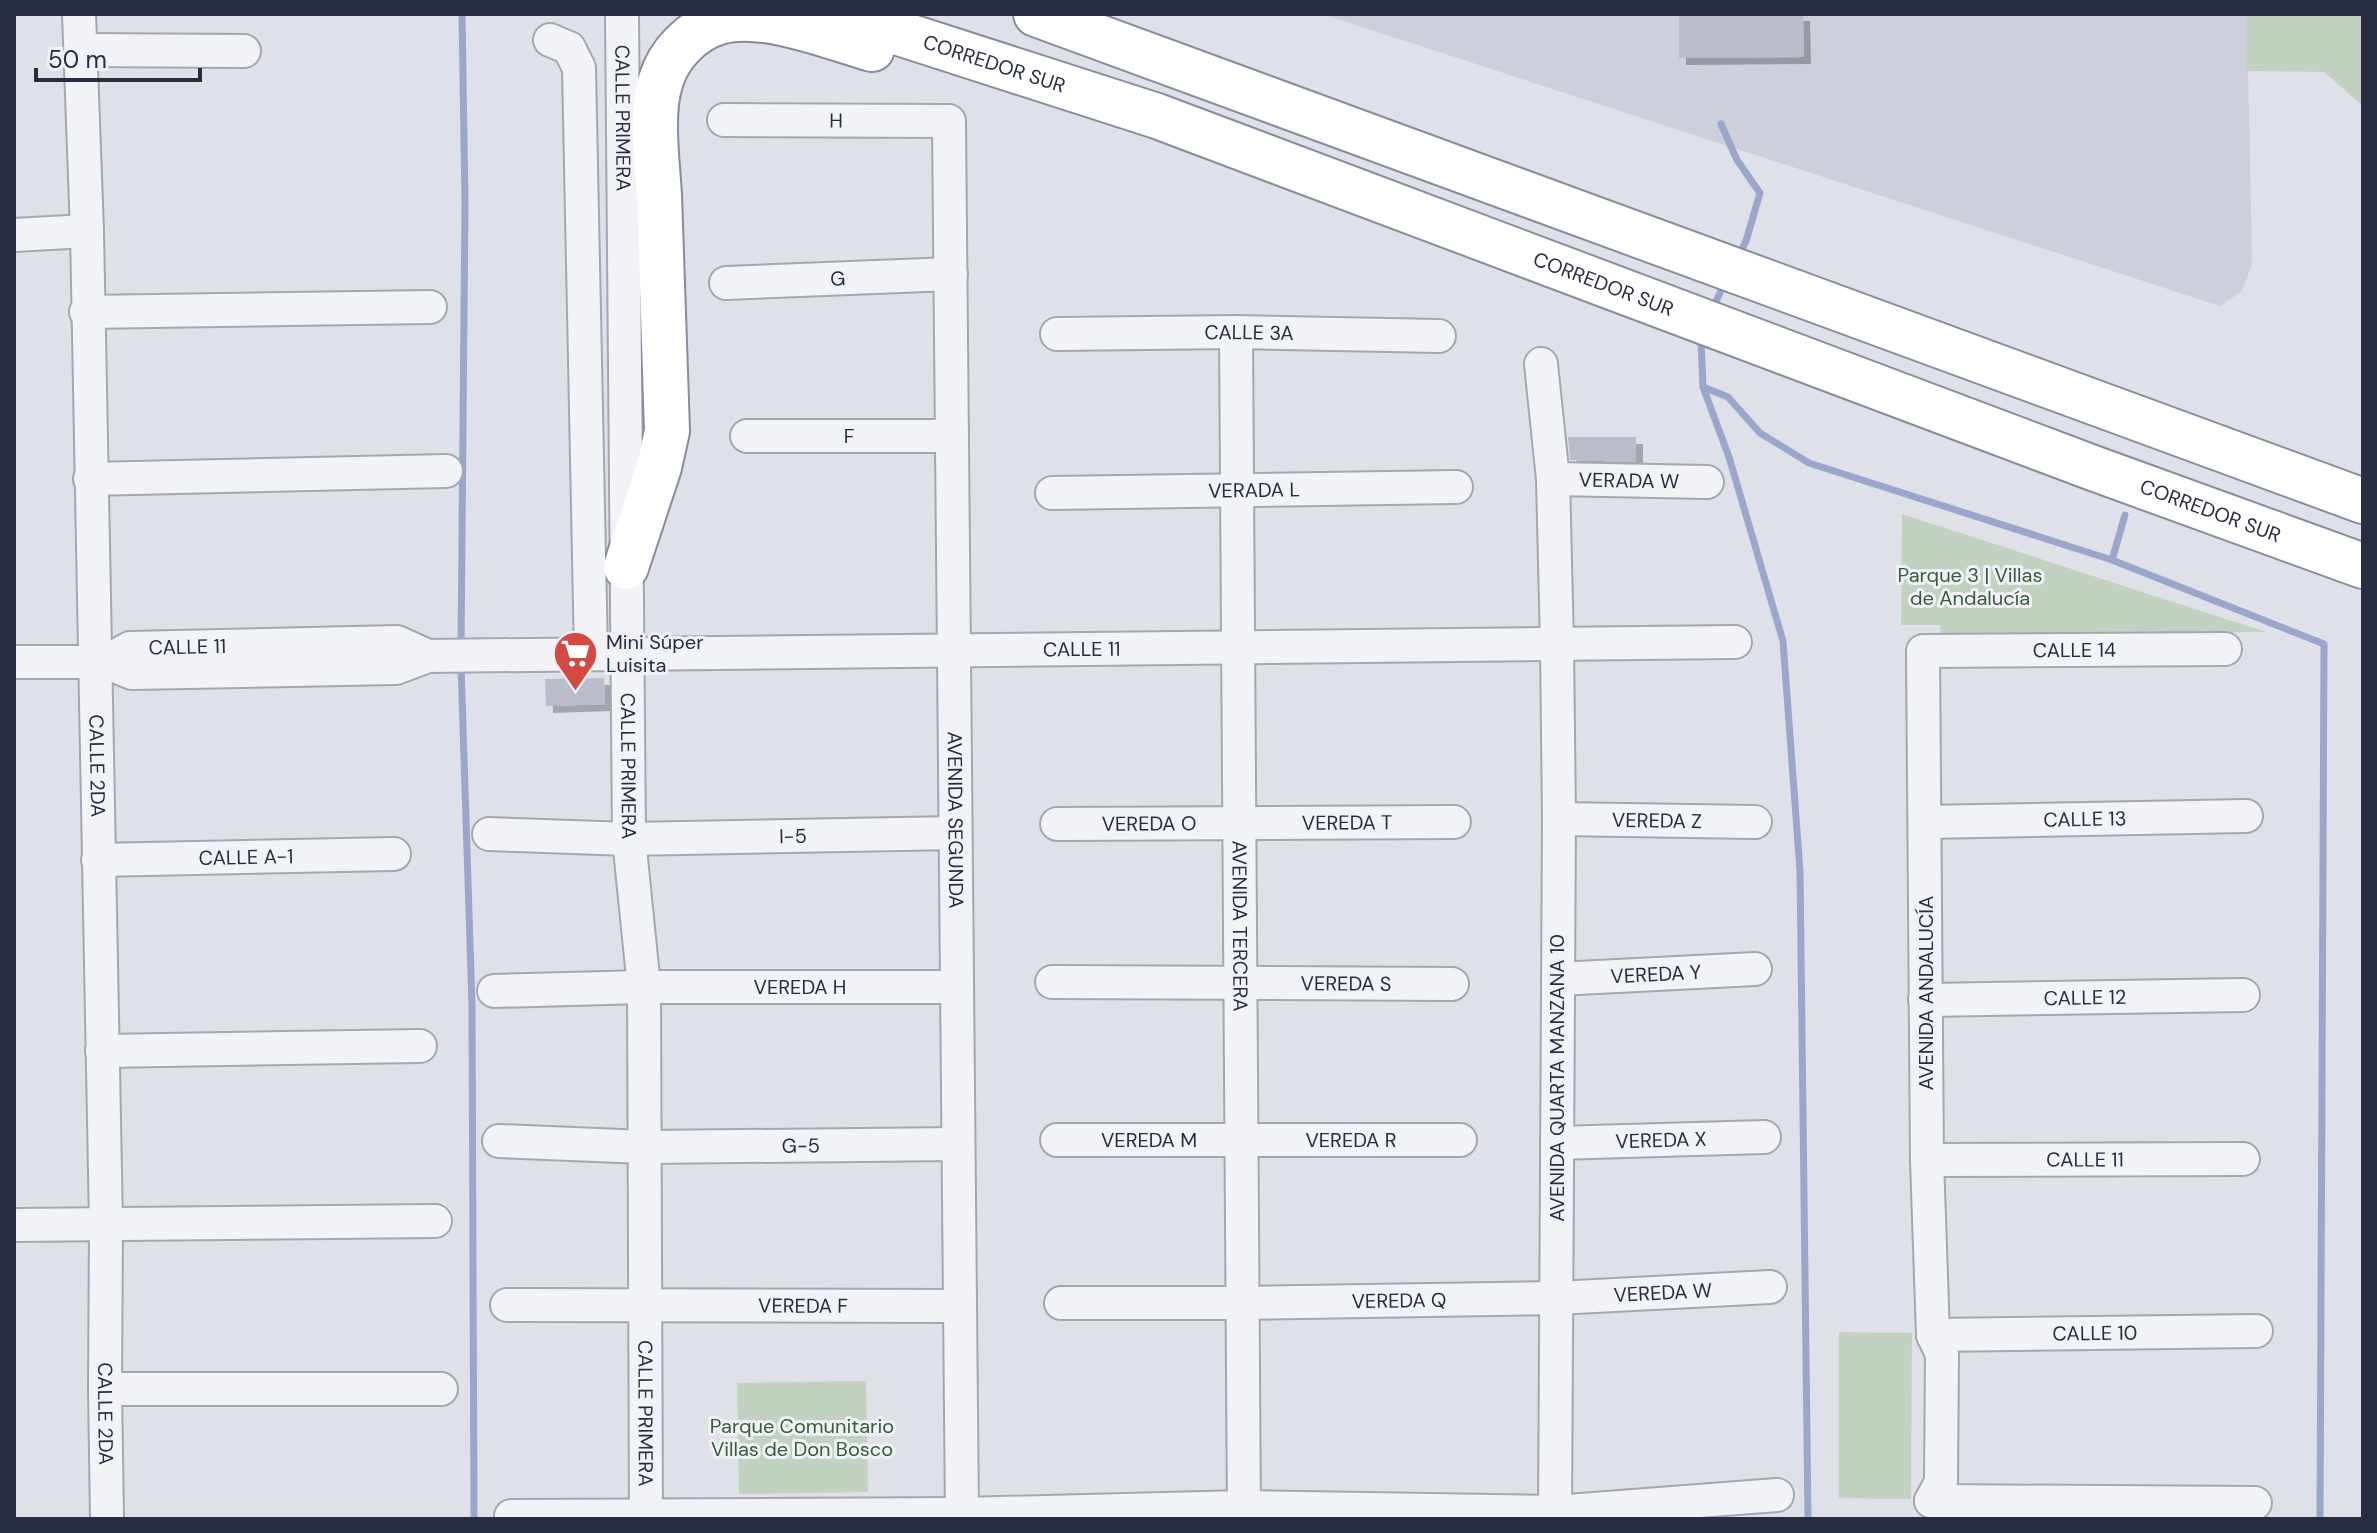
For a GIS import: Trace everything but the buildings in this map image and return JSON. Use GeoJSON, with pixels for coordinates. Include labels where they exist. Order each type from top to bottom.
{"type":"FeatureCollection","features":[{"type":"Feature","properties":{"kind":"highway","name":"CORREDOR SUR"},"geometry":{"type":"LineString","coordinates":[[840,14],[1157,116],[2093,468],[2363,566]]}},
{"type":"Feature","properties":{"kind":"highway"},"geometry":{"type":"LineString","coordinates":[[1036,14],[2363,501]]}},
{"type":"Feature","properties":{"kind":"highway"},"geometry":{"type":"LineString","coordinates":[[1111,14],[1394,144]]}},
{"type":"Feature","properties":{"kind":"highway"},"geometry":{"type":"LineString","coordinates":[[626,567],[659,467],[667,431],[657,94],[672,57],[692,36],[718,22],[739,18],[782,24],[873,49],[1157,116]]}},
{"type":"Feature","properties":{"kind":"street","name":"CALLE 2DA"},"geometry":{"type":"LineString","coordinates":[[79,14],[87,231],[90,479],[101,662],[98,860],[106,1224],[107,1519]]}},
{"type":"Feature","properties":{"kind":"street","name":"CALLE PRIMERA"},"geometry":{"type":"LineString","coordinates":[[622,14],[629,839],[644,987],[646,1518]]}},
{"type":"Feature","properties":{"kind":"street","name":"CALLE PRIMERA"},"geometry":{"type":"LineString","coordinates":[[550,40],[569,48],[579,68],[591,654]]}},
{"type":"Feature","properties":{"kind":"street"},"geometry":{"type":"LineString","coordinates":[[81,50],[244,51]]}},
{"type":"Feature","properties":{"kind":"street","name":"H"},"geometry":{"type":"LineString","coordinates":[[724,120],[949,121]]}},
{"type":"Feature","properties":{"kind":"street","name":"AVENIDA SEGUNDA"},"geometry":{"type":"LineString","coordinates":[[949,121],[962,1517]]}},
{"type":"Feature","properties":{"kind":"street"},"geometry":{"type":"LineString","coordinates":[[14,235],[87,231]]}},
{"type":"Feature","properties":{"kind":"street","name":"G"},"geometry":{"type":"LineString","coordinates":[[726,283],[951,274]]}},
{"type":"Feature","properties":{"kind":"street"},"geometry":{"type":"LineString","coordinates":[[86,312],[430,307]]}},
{"type":"Feature","properties":{"kind":"street","name":"CALLE 3A"},"geometry":{"type":"LineString","coordinates":[[1057,334],[1236,332],[1439,336]]}},
{"type":"Feature","properties":{"kind":"street","name":"AVENIDA TERCERA"},"geometry":{"type":"LineString","coordinates":[[1236,332],[1244,1513]]}},
{"type":"Feature","properties":{"kind":"street","name":"AVENIDA QUARTA MANZANA 10"},"geometry":{"type":"LineString","coordinates":[[1541,364],[1553,479],[1557,644],[1559,819],[1555,1515]]}},
{"type":"Feature","properties":{"kind":"street","name":"F"},"geometry":{"type":"LineString","coordinates":[[747,436],[952,436]]}},
{"type":"Feature","properties":{"kind":"street"},"geometry":{"type":"LineString","coordinates":[[90,479],[446,471]]}},
{"type":"Feature","properties":{"kind":"street","name":"VERADA W"},"geometry":{"type":"LineString","coordinates":[[1553,479],[1707,482]]}},
{"type":"Feature","properties":{"kind":"street","name":"VERADA L"},"geometry":{"type":"LineString","coordinates":[[1052,493],[1456,487]]}},
{"type":"Feature","properties":{"kind":"street","name":"CALLE 11"},"geometry":{"type":"LineString","coordinates":[[14,662],[101,662],[132,673],[272,657],[396,668],[450,656],[1735,642]]}},
{"type":"Feature","properties":{"kind":"street","name":"CALLE 14"},"geometry":{"type":"LineString","coordinates":[[1923,651],[2225,649]]}},
{"type":"Feature","properties":{"kind":"street","name":"AVENIDA ANDALUCÍA"},"geometry":{"type":"LineString","coordinates":[[1923,651],[1927,1160],[1933,1335],[1942,1354],[1941,1482],[1931,1510]]}},
{"type":"Feature","properties":{"kind":"street","name":"CALLE 13"},"geometry":{"type":"LineString","coordinates":[[1925,822],[2246,816]]}},
{"type":"Feature","properties":{"kind":"street","name":"VEREDA Z"},"geometry":{"type":"LineString","coordinates":[[1559,819],[1755,822]]}},
{"type":"Feature","properties":{"kind":"street","name":"VEREDA T"},"geometry":{"type":"LineString","coordinates":[[1240,823],[1454,822]]}},
{"type":"Feature","properties":{"kind":"street","name":"VEREDA O"},"geometry":{"type":"LineString","coordinates":[[1057,824],[1240,823]]}},
{"type":"Feature","properties":{"kind":"street","name":"I-5"},"geometry":{"type":"LineString","coordinates":[[489,834],[629,839],[955,833]]}},
{"type":"Feature","properties":{"kind":"street","name":"CALLE A-1"},"geometry":{"type":"LineString","coordinates":[[98,860],[394,854]]}},
{"type":"Feature","properties":{"kind":"street","name":"VEREDA Y"},"geometry":{"type":"LineString","coordinates":[[1558,979],[1755,969]]}},
{"type":"Feature","properties":{"kind":"street","name":"VEREDA S"},"geometry":{"type":"LineString","coordinates":[[1052,982],[1452,984]]}},
{"type":"Feature","properties":{"kind":"street","name":"VEREDA H"},"geometry":{"type":"LineString","coordinates":[[494,991],[644,987],[957,987]]}},
{"type":"Feature","properties":{"kind":"street","name":"CALLE 12"},"geometry":{"type":"LineString","coordinates":[[1925,1000],[2243,995]]}},
{"type":"Feature","properties":{"kind":"street"},"geometry":{"type":"LineString","coordinates":[[102,1051],[420,1046]]}},
{"type":"Feature","properties":{"kind":"street","name":"VEREDA X"},"geometry":{"type":"LineString","coordinates":[[1557,1143],[1764,1137]]}},
{"type":"Feature","properties":{"kind":"street","name":"VEREDA M"},"geometry":{"type":"LineString","coordinates":[[1057,1140],[1243,1140]]}},
{"type":"Feature","properties":{"kind":"street","name":"VEREDA R"},"geometry":{"type":"LineString","coordinates":[[1243,1140],[1460,1140]]}},
{"type":"Feature","properties":{"kind":"street","name":"G-5"},"geometry":{"type":"LineString","coordinates":[[499,1141],[645,1147],[958,1144]]}},
{"type":"Feature","properties":{"kind":"street","name":"CALLE 11"},"geometry":{"type":"LineString","coordinates":[[1927,1160],[2243,1159]]}},
{"type":"Feature","properties":{"kind":"street"},"geometry":{"type":"LineString","coordinates":[[14,1225],[435,1221]]}},
{"type":"Feature","properties":{"kind":"street","name":"VEREDA W"},"geometry":{"type":"LineString","coordinates":[[1556,1298],[1770,1287]]}},
{"type":"Feature","properties":{"kind":"street","name":"VEREDA Q"},"geometry":{"type":"LineString","coordinates":[[1061,1303],[1556,1298]]}},
{"type":"Feature","properties":{"kind":"street","name":"VEREDA F"},"geometry":{"type":"LineString","coordinates":[[507,1305],[960,1306]]}},
{"type":"Feature","properties":{"kind":"street","name":"CALLE 10"},"geometry":{"type":"LineString","coordinates":[[1933,1335],[2256,1331]]}},
{"type":"Feature","properties":{"kind":"street"},"geometry":{"type":"LineString","coordinates":[[105,1389],[441,1389]]}},
{"type":"Feature","properties":{"kind":"street"},"geometry":{"type":"LineString","coordinates":[[511,1516],[1555,1515],[1777,1495]]}},
{"type":"Feature","properties":{"kind":"street"},"geometry":{"type":"LineString","coordinates":[[1931,1510],[2255,1503]]}},
{"type":"Feature","properties":{"kind":"shaded area"},"geometry":{"type":"Polygon","coordinates":[[[1322,14],[2247,14],[2252,264],[2242,291],[2220,306],[1322,14]]]}},
{"type":"Feature","properties":{"kind":"green space"},"geometry":{"type":"Polygon","coordinates":[[[2247,14],[2363,14],[2363,106],[2324,72],[2246,71],[2247,14]]]}},
{"type":"Feature","properties":{"kind":"green space","name":"Parque 3 | Villas de Andalucía"},"geometry":{"type":"Polygon","coordinates":[[[1902,514],[2266,632],[1941,634],[1940,625],[1901,625],[1902,514]]]}},
{"type":"Feature","properties":{"kind":"green space"},"geometry":{"type":"Polygon","coordinates":[[[1839,1332],[1912,1333],[1911,1499],[1839,1498],[1839,1332]]]}},
{"type":"Feature","properties":{"kind":"green space","name":"Parque Comunitario Villas de Don Bosco"},"geometry":{"type":"Polygon","coordinates":[[[866,1381],[868,1492],[739,1494],[737,1383],[866,1381]]]}},
{"type":"Feature","properties":{"kind":"waterway"},"geometry":{"type":"LineString","coordinates":[[461,649],[465,203],[462,14]]}},
{"type":"Feature","properties":{"kind":"waterway"},"geometry":{"type":"LineString","coordinates":[[1721,124],[1737,160],[1760,193],[1739,255]]}},
{"type":"Feature","properties":{"kind":"waterway"},"geometry":{"type":"LineString","coordinates":[[1713,309],[1724,283]]}},
{"type":"Feature","properties":{"kind":"waterway"},"geometry":{"type":"LineString","coordinates":[[1701,341],[1703,387],[1729,457],[1783,641],[1800,871],[1808,1519]]}},
{"type":"Feature","properties":{"kind":"waterway"},"geometry":{"type":"LineString","coordinates":[[1703,387],[1728,397],[1760,433],[1809,463],[2112,560]]}},
{"type":"Feature","properties":{"kind":"waterway"},"geometry":{"type":"LineString","coordinates":[[2125,515],[2112,560],[2324,644],[2320,1519]]}},
{"type":"Feature","properties":{"kind":"waterway"},"geometry":{"type":"LineString","coordinates":[[461,665],[472,1005],[474,1519]]}},
{"type":"Feature","properties":{"kind":"place","name":"Mini Súper Luisita"},"geometry":{"type":"Point","coordinates":[575,692]}}]}
